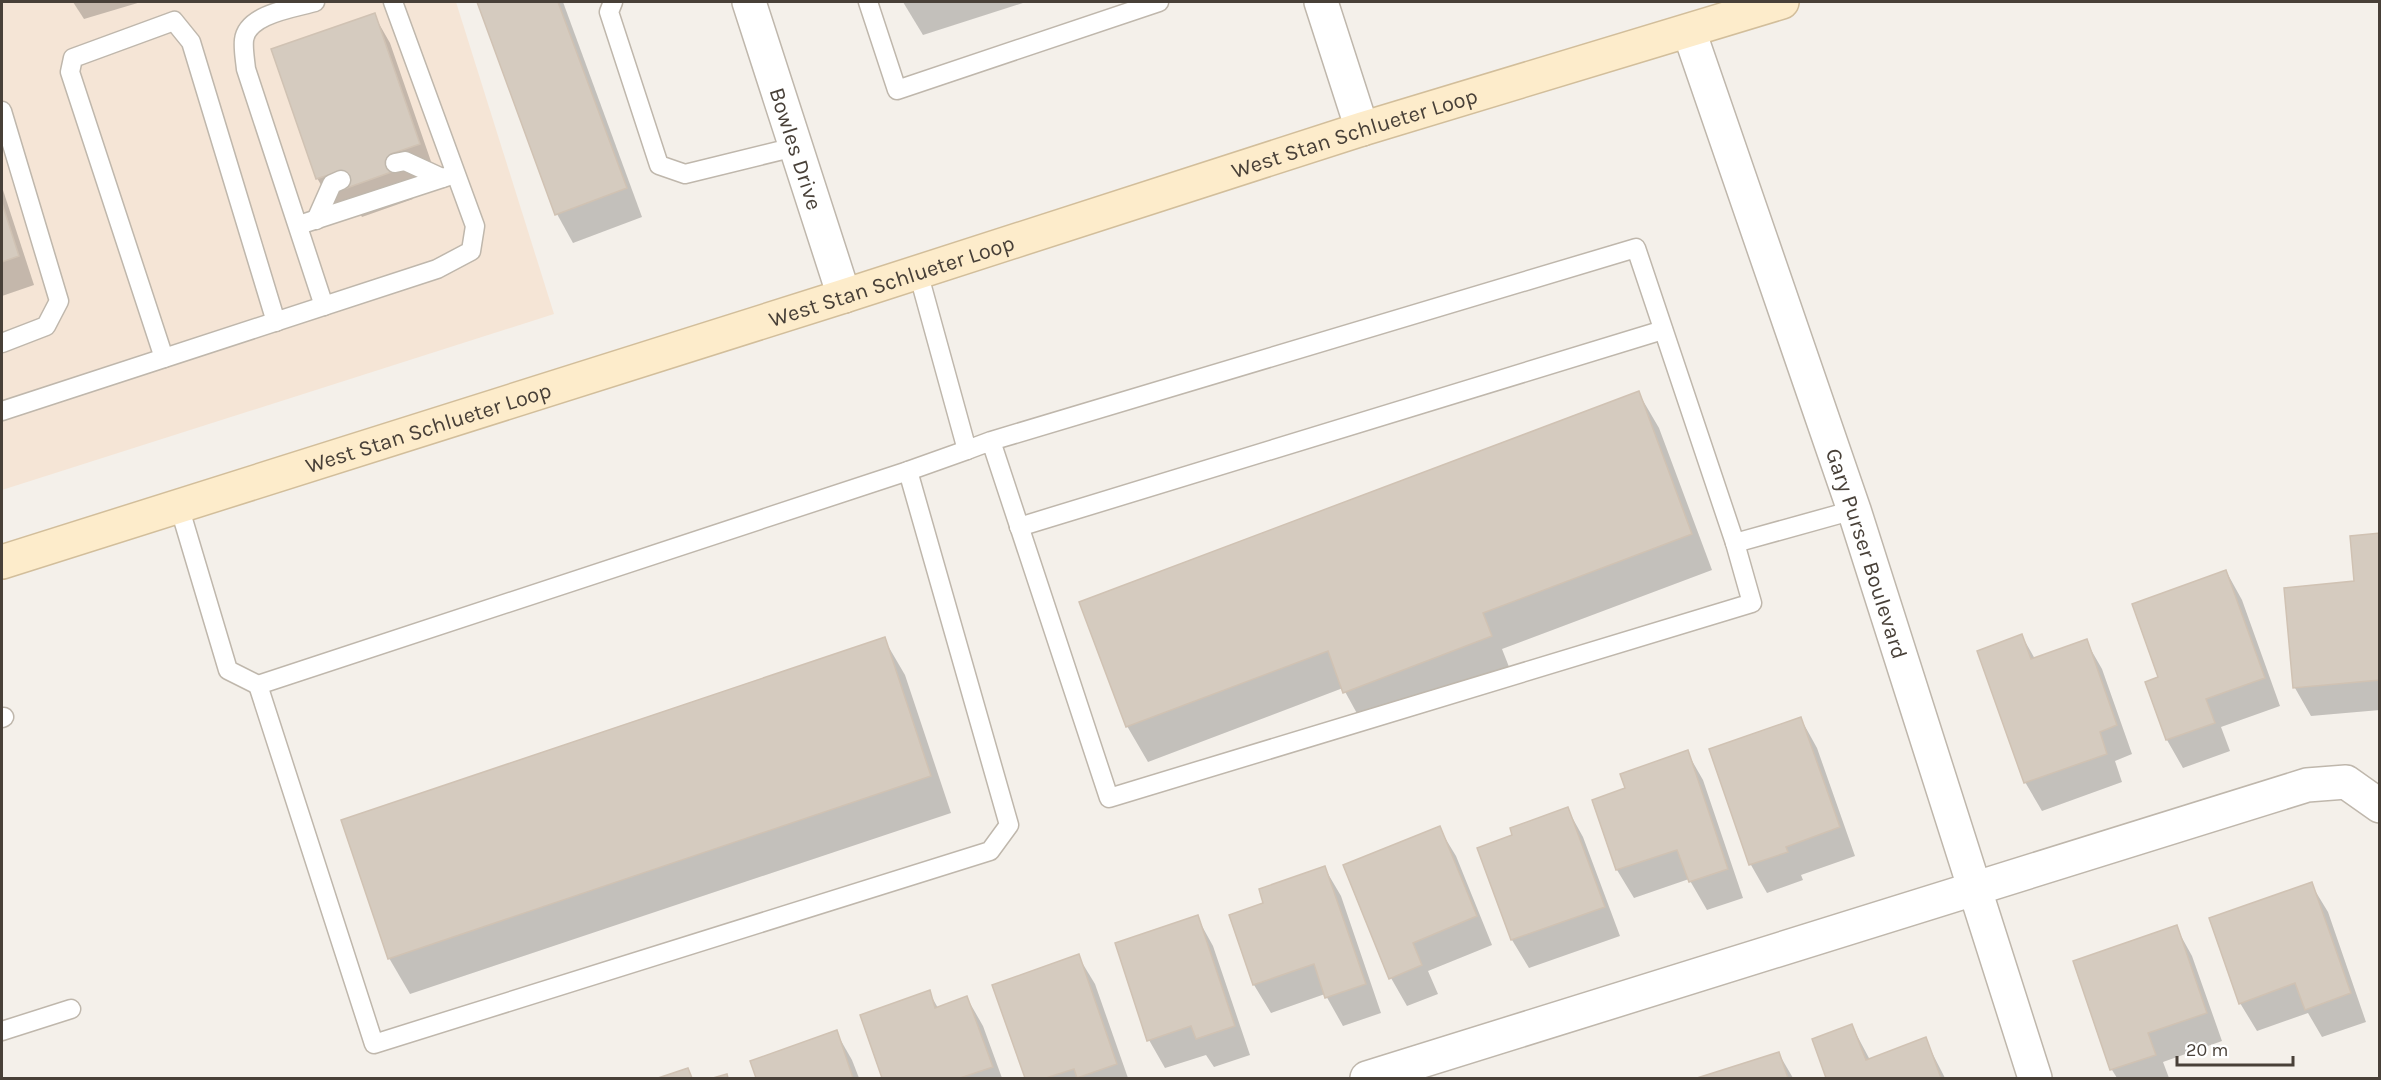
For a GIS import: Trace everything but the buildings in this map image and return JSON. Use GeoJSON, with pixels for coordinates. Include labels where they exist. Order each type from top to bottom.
{"type":"FeatureCollection","features":[{"type":"Feature","properties":{"kind":"main road","name":"West Stan Schlueter Loop"},"geometry":{"type":"LineString","coordinates":[[2,562],[844,296],[1362,129],[1782,2]]}},
{"type":"Feature","properties":{"kind":"street","name":"Bowles Drive"},"geometry":{"type":"LineString","coordinates":[[749,2],[844,296]]}},
{"type":"Feature","properties":{"kind":"street"},"geometry":{"type":"LineString","coordinates":[[1321,2],[1362,129]]}},
{"type":"Feature","properties":{"kind":"street","name":"Gary Purser Boulevard"},"geometry":{"type":"LineString","coordinates":[[1689,31],[1854,510],[2036,1078]]}},
{"type":"Feature","properties":{"kind":"street"},"geometry":{"type":"LineString","coordinates":[[1367,1078],[2307,784],[2346,782],[2379,806]]}},
{"type":"Feature","properties":{"kind":"lane"},"geometry":{"type":"LineString","coordinates":[[315,2],[261,18],[250,27],[244,39],[246,69],[308,223],[324,306]]}},
{"type":"Feature","properties":{"kind":"lane"},"geometry":{"type":"LineString","coordinates":[[2,411],[437,269],[471,251],[475,226],[449,176],[393,2]]}},
{"type":"Feature","properties":{"kind":"lane"},"geometry":{"type":"LineString","coordinates":[[613,2],[609,12],[660,165],[685,174],[795,147]]}},
{"type":"Feature","properties":{"kind":"lane"},"geometry":{"type":"LineString","coordinates":[[868,2],[897,90],[1159,2]]}},
{"type":"Feature","properties":{"kind":"lane"},"geometry":{"type":"LineString","coordinates":[[164,358],[70,72],[73,58],[174,21],[191,42],[276,322]]}},
{"type":"Feature","properties":{"kind":"lane"},"geometry":{"type":"LineString","coordinates":[[2,111],[59,302],[46,326],[2,343]]}},
{"type":"Feature","properties":{"kind":"lane"},"geometry":{"type":"LineString","coordinates":[[395,164],[405,161],[449,176]]}},
{"type":"Feature","properties":{"kind":"lane"},"geometry":{"type":"LineString","coordinates":[[308,223],[449,176]]}},
{"type":"Feature","properties":{"kind":"lane"},"geometry":{"type":"LineString","coordinates":[[308,223],[332,184],[341,180]]}},
{"type":"Feature","properties":{"kind":"lane"},"geometry":{"type":"LineString","coordinates":[[178,506],[228,670],[258,684],[908,471],[992,441],[1636,248],[1735,543],[1752,603],[1109,798],[992,441]]}},
{"type":"Feature","properties":{"kind":"lane"},"geometry":{"type":"LineString","coordinates":[[918,272],[967,450]]}},
{"type":"Feature","properties":{"kind":"lane"},"geometry":{"type":"LineString","coordinates":[[1019,527],[1663,330]]}},
{"type":"Feature","properties":{"kind":"lane"},"geometry":{"type":"LineString","coordinates":[[258,684],[374,1044],[990,851],[1009,825],[908,471]]}},
{"type":"Feature","properties":{"kind":"lane"},"geometry":{"type":"LineString","coordinates":[[1735,543],[1854,510]]}},
{"type":"Feature","properties":{"kind":"lane"},"geometry":{"type":"LineString","coordinates":[[2,1031],[71,1009]]}},
{"type":"Feature","properties":{"kind":"shaded area"},"geometry":{"type":"Polygon","coordinates":[[[2,2],[456,2],[554,314],[2,490],[2,2]]]}}]}
